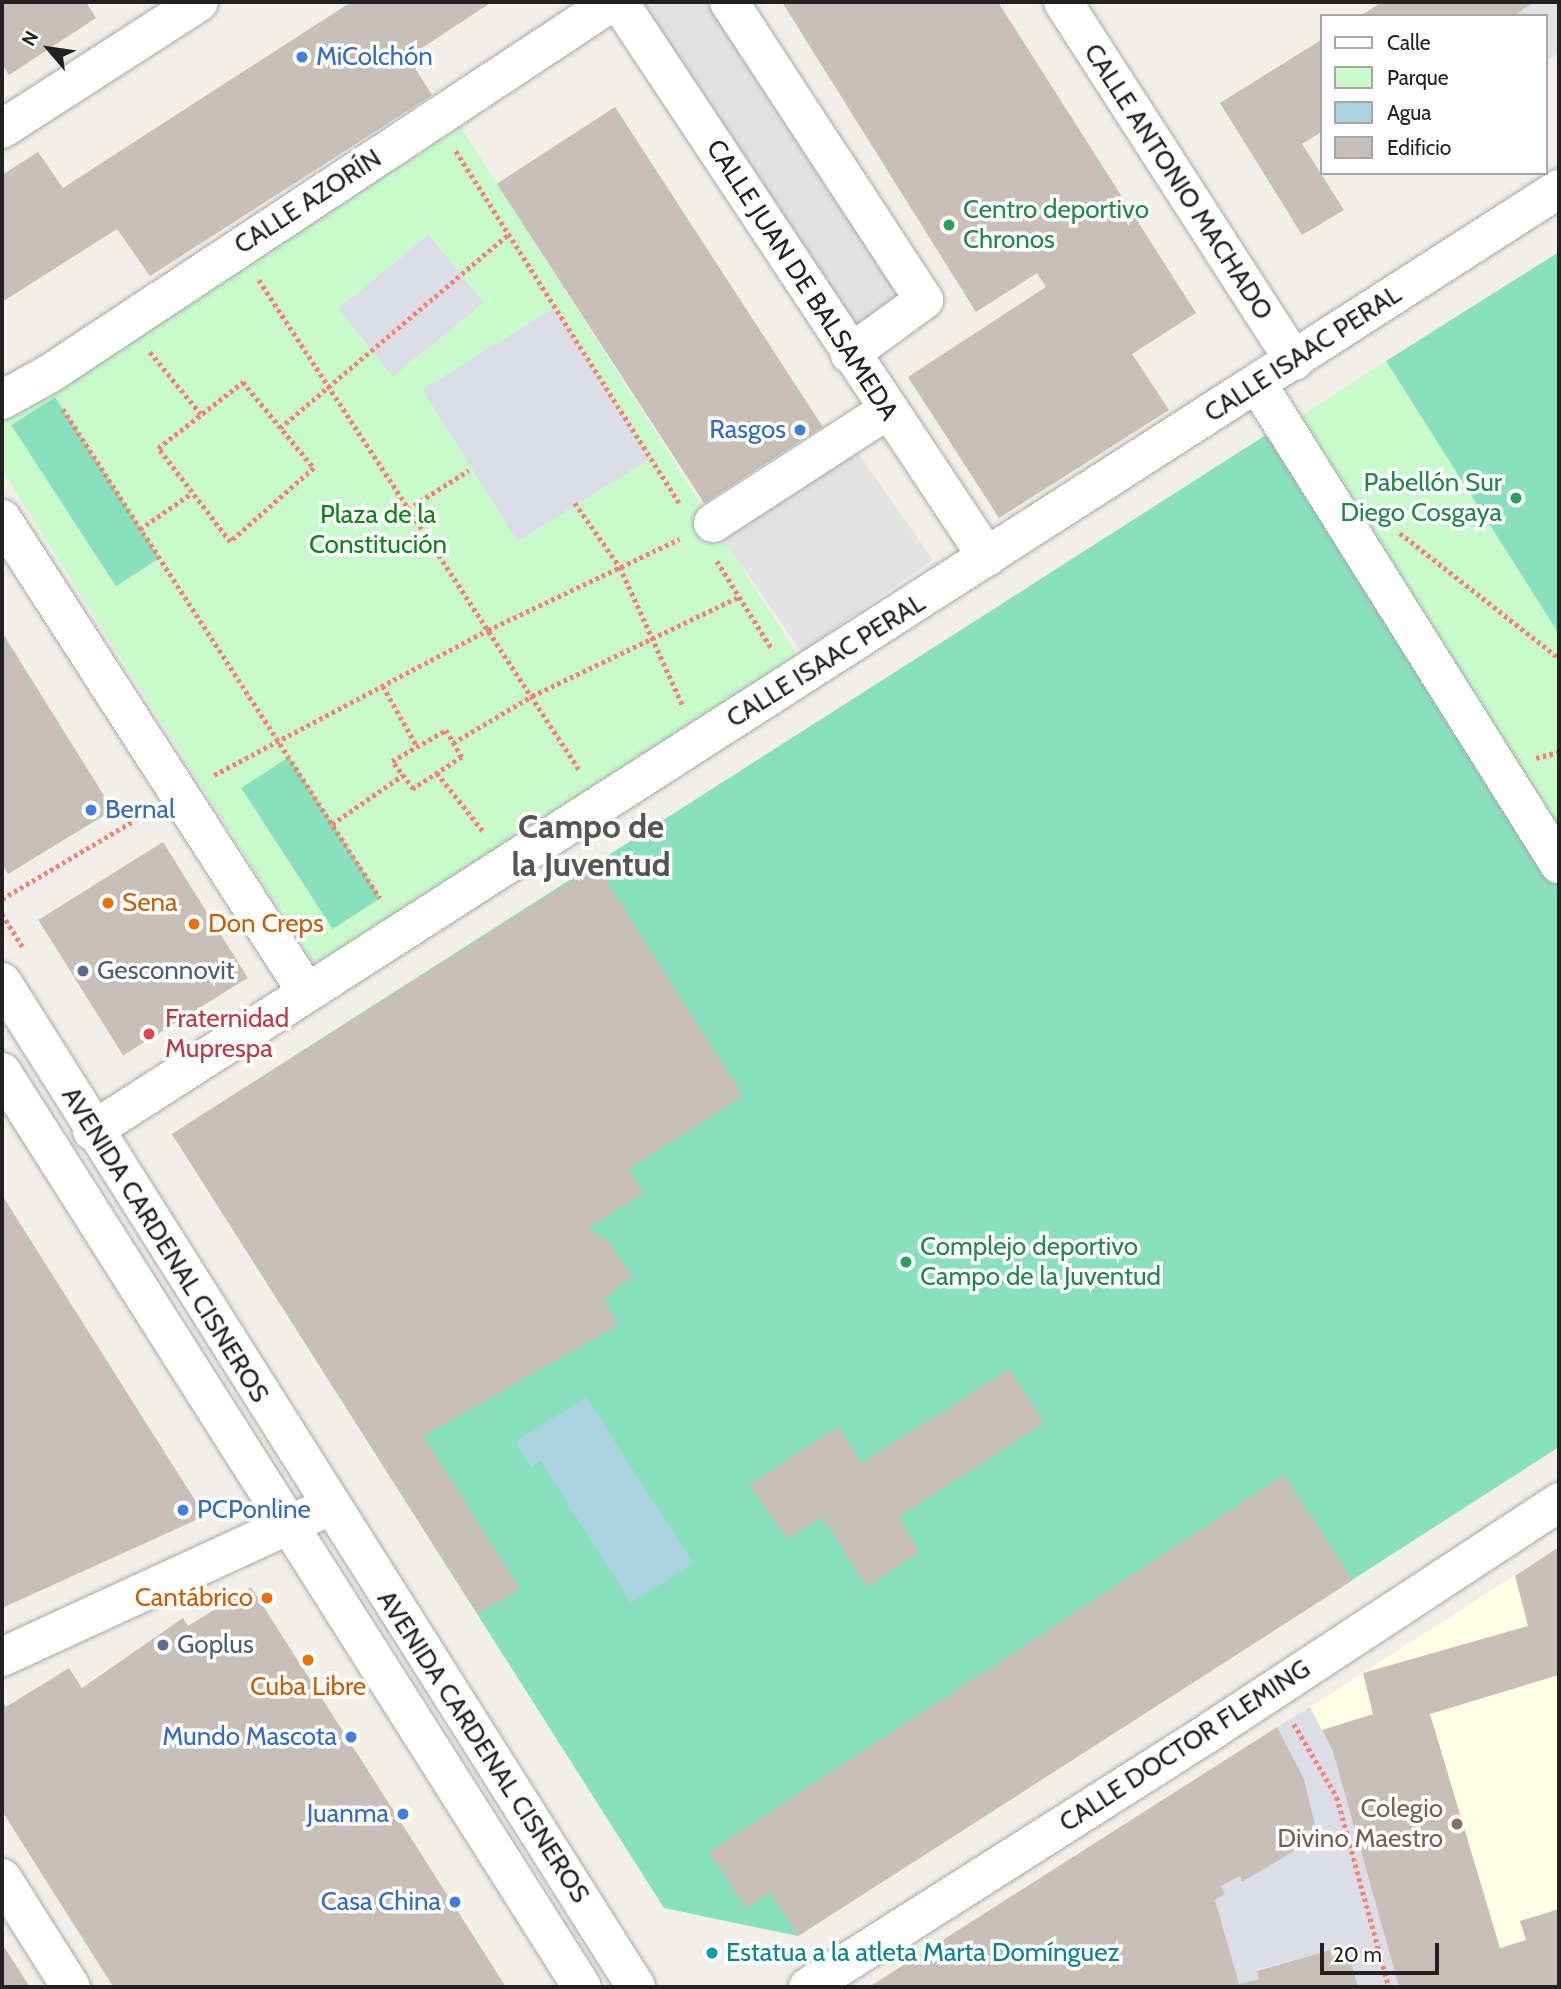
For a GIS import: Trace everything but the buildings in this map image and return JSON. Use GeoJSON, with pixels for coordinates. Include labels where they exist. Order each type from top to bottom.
{"type":"FeatureCollection","features":[{"type":"Feature","properties":{"kind":"street"},"geometry":{"type":"LineString","coordinates":[[2,129],[199,2]]}},
{"type":"Feature","properties":{"kind":"street","name":"CALLE AZORÍN"},"geometry":{"type":"LineString","coordinates":[[15,385],[125,322],[612,2]]}},
{"type":"Feature","properties":{"kind":"street","name":"CALLE JUAN DE BALSAMEDA"},"geometry":{"type":"LineString","coordinates":[[619,2],[987,557]]}},
{"type":"Feature","properties":{"kind":"street"},"geometry":{"type":"LineString","coordinates":[[729,2],[924,300],[850,354]]}},
{"type":"Feature","properties":{"kind":"street","name":"CALLE ANTONIO MACHADO"},"geometry":{"type":"LineString","coordinates":[[1063,2],[1294,361]]}},
{"type":"Feature","properties":{"kind":"street","name":"CALLE ISAAC PERAL"},"geometry":{"type":"LineString","coordinates":[[92,1131],[306,991],[1258,385],[1559,189]]}},
{"type":"Feature","properties":{"kind":"street"},"geometry":{"type":"LineString","coordinates":[[1258,385],[1559,864]]}},
{"type":"Feature","properties":{"kind":"street"},"geometry":{"type":"LineString","coordinates":[[705,527],[888,411]]}},
{"type":"Feature","properties":{"kind":"street"},"geometry":{"type":"LineString","coordinates":[[2,519],[306,991]]}},
{"type":"Feature","properties":{"kind":"street","name":"AVENIDA CARDENAL CISNEROS"},"geometry":{"type":"LineString","coordinates":[[2,982],[92,1131],[636,1987]]}},
{"type":"Feature","properties":{"kind":"street","name":"AVENIDA CARDENAL CISNEROS"},"geometry":{"type":"LineString","coordinates":[[2,1072],[13,1111],[292,1524],[582,1987]]}},
{"type":"Feature","properties":{"kind":"street","name":"CALLE DOCTOR FLEMING"},"geometry":{"type":"LineString","coordinates":[[808,1987],[1273,1690],[1559,1502]]}},
{"type":"Feature","properties":{"kind":"street"},"geometry":{"type":"LineString","coordinates":[[2,1657],[330,1506]]}},
{"type":"Feature","properties":{"kind":"street"},"geometry":{"type":"LineString","coordinates":[[2,1878],[71,1987]]}},
{"type":"Feature","properties":{"kind":"path"},"geometry":{"type":"LineString","coordinates":[[436,119],[509,234],[705,527],[739,596],[793,682]]}},
{"type":"Feature","properties":{"kind":"path"},"geometry":{"type":"LineString","coordinates":[[280,428],[509,234]]}},
{"type":"Feature","properties":{"kind":"path"},"geometry":{"type":"LineString","coordinates":[[237,248],[602,804]]}},
{"type":"Feature","properties":{"kind":"path"},"geometry":{"type":"LineString","coordinates":[[125,322],[201,414]]}},
{"type":"Feature","properties":{"kind":"path"},"geometry":{"type":"LineString","coordinates":[[243,382],[314,468],[230,542],[158,448],[201,414],[243,382]]}},
{"type":"Feature","properties":{"kind":"path"},"geometry":{"type":"LineString","coordinates":[[15,385],[141,529],[401,931]]}},
{"type":"Feature","properties":{"kind":"path"},"geometry":{"type":"LineString","coordinates":[[408,509],[469,470]]}},
{"type":"Feature","properties":{"kind":"path"},"geometry":{"type":"LineString","coordinates":[[141,529],[192,493]]}},
{"type":"Feature","properties":{"kind":"path"},"geometry":{"type":"LineString","coordinates":[[575,503],[620,567],[699,741]]}},
{"type":"Feature","properties":{"kind":"path"},"geometry":{"type":"LineString","coordinates":[[2,899],[180,794],[278,741],[488,630],[705,527]]}},
{"type":"Feature","properties":{"kind":"path"},"geometry":{"type":"LineString","coordinates":[[1396,529],[1559,657]]}},
{"type":"Feature","properties":{"kind":"path"},"geometry":{"type":"LineString","coordinates":[[453,743],[532,696],[739,596]]}},
{"type":"Feature","properties":{"kind":"path"},"geometry":{"type":"LineString","coordinates":[[383,686],[417,746]]}},
{"type":"Feature","properties":{"kind":"path"},"geometry":{"type":"LineString","coordinates":[[446,730],[453,743],[462,757],[413,789],[392,761],[446,730]]}},
{"type":"Feature","properties":{"kind":"path"},"geometry":{"type":"LineString","coordinates":[[436,773],[508,863]]}},
{"type":"Feature","properties":{"kind":"path"},"geometry":{"type":"LineString","coordinates":[[332,824],[403,775]]}},
{"type":"Feature","properties":{"kind":"path"},"geometry":{"type":"LineString","coordinates":[[1273,1690],[1337,1797],[1389,1987]]}},
{"type":"Feature","properties":{"kind":"shaded area"},"geometry":{"type":"Polygon","coordinates":[[[619,2],[729,2],[924,300],[850,354],[619,2]]]}},
{"type":"Feature","properties":{"kind":"shaded area"},"geometry":{"type":"Polygon","coordinates":[[[1535,2],[1559,2],[1559,53],[1547,61],[1547,14],[1516,14],[1535,2]]]}},
{"type":"Feature","properties":{"kind":"shaded area"},"geometry":{"type":"Polygon","coordinates":[[[429,235],[484,303],[393,376],[338,309],[429,235]]]}},
{"type":"Feature","properties":{"kind":"shaded area"},"geometry":{"type":"Polygon","coordinates":[[[555,307],[650,459],[518,541],[423,390],[555,307]]]}},
{"type":"Feature","properties":{"kind":"shaded area"},"geometry":{"type":"Polygon","coordinates":[[[853,446],[933,560],[802,652],[722,538],[853,446]]]}},
{"type":"Feature","properties":{"kind":"shaded area","name":"Colegio Divino Maestro"},"geometry":{"type":"Polygon","coordinates":[[[1559,1547],[1559,1987],[1399,1987],[1333,1752],[1310,1707],[1559,1547]]]}},
{"type":"Feature","properties":{"kind":"shaded area"},"geometry":{"type":"Polygon","coordinates":[[[1310,1707],[1333,1752],[1399,1987],[1358,1987],[1348,1952],[1332,1956],[1329,1950],[1257,1970],[1259,1979],[1239,1984],[1215,1900],[1225,1894],[1221,1886],[1240,1876],[1243,1882],[1306,1844],[1304,1779],[1277,1727],[1310,1707]]]}},
{"type":"Feature","properties":{"kind":"green space","name":"Plaza de la Constitución"},"geometry":{"type":"Polygon","coordinates":[[[461,127],[799,657],[314,965],[2,470],[2,423],[461,127]]]}},
{"type":"Feature","properties":{"kind":"green space","name":"Pabellón Sur Diego Cosgaya"},"geometry":{"type":"Polygon","coordinates":[[[1559,252],[1559,634],[1386,361],[1559,252]]]}},
{"type":"Feature","properties":{"kind":"green space"},"geometry":{"type":"Polygon","coordinates":[[[1386,361],[1559,634],[1559,864],[1283,427],[1386,361]]]}},
{"type":"Feature","properties":{"kind":"green space"},"geometry":{"type":"Polygon","coordinates":[[[55,397],[160,558],[116,586],[11,425],[55,397]]]}},
{"type":"Feature","properties":{"kind":"green space","name":"Complejo deportivo Campo de la Juventud"},"geometry":{"type":"Polygon","coordinates":[[[1269,433],[1559,887],[1559,1447],[798,1936],[664,1908],[172,1134],[1269,433]]]}},
{"type":"Feature","properties":{"kind":"green space"},"geometry":{"type":"Polygon","coordinates":[[[289,757],[380,898],[333,929],[241,788],[289,757]]]}},
{"type":"Feature","properties":{"kind":"water"},"geometry":{"type":"Polygon","coordinates":[[[586,1397],[693,1563],[631,1603],[541,1461],[531,1467],[515,1442],[586,1397]]]}},
{"type":"Feature","properties":{"kind":"place","name":"MiColchón"},"geometry":{"type":"Point","coordinates":[302,57]}},
{"type":"Feature","properties":{"kind":"place","name":"Centro deportivo Chronos"},"geometry":{"type":"Point","coordinates":[949,225]}},
{"type":"Feature","properties":{"kind":"place","name":"Rasgos"},"geometry":{"type":"Point","coordinates":[800,430]}},
{"type":"Feature","properties":{"kind":"place","name":"Pabellón Sur Diego Cosgaya"},"geometry":{"type":"Point","coordinates":[1516,498]}},
{"type":"Feature","properties":{"kind":"place","name":"Bernal"},"geometry":{"type":"Point","coordinates":[91,810]}},
{"type":"Feature","properties":{"kind":"place","name":"Sena"},"geometry":{"type":"Point","coordinates":[108,903]}},
{"type":"Feature","properties":{"kind":"place","name":"Don Creps"},"geometry":{"type":"Point","coordinates":[194,924]}},
{"type":"Feature","properties":{"kind":"place","name":"Gesconnovit"},"geometry":{"type":"Point","coordinates":[83,971]}},
{"type":"Feature","properties":{"kind":"place","name":"Fraternidad Muprespa"},"geometry":{"type":"Point","coordinates":[149,1034]}},
{"type":"Feature","properties":{"kind":"place","name":"Complejo deportivo Campo de la Juventud"},"geometry":{"type":"Point","coordinates":[906,1262]}},
{"type":"Feature","properties":{"kind":"place","name":"PCPonline"},"geometry":{"type":"Point","coordinates":[183,1510]}},
{"type":"Feature","properties":{"kind":"place","name":"Cantábrico"},"geometry":{"type":"Point","coordinates":[267,1598]}},
{"type":"Feature","properties":{"kind":"place","name":"Goplus"},"geometry":{"type":"Point","coordinates":[163,1645]}},
{"type":"Feature","properties":{"kind":"place","name":"Cuba Libre"},"geometry":{"type":"Point","coordinates":[308,1660]}},
{"type":"Feature","properties":{"kind":"place","name":"Mundo Mascota"},"geometry":{"type":"Point","coordinates":[351,1737]}},
{"type":"Feature","properties":{"kind":"place","name":"Juanma"},"geometry":{"type":"Point","coordinates":[403,1814]}},
{"type":"Feature","properties":{"kind":"place","name":"Colegio Divino Maestro"},"geometry":{"type":"Point","coordinates":[1457,1824]}},
{"type":"Feature","properties":{"kind":"place","name":"Casa China"},"geometry":{"type":"Point","coordinates":[455,1902]}},
{"type":"Feature","properties":{"kind":"place","name":"Estatua a la atleta Marta Domínguez"},"geometry":{"type":"Point","coordinates":[712,1953]}},
{"type":"Feature","properties":{"kind":"district","name":"Campo de la Juventud"},"geometry":{"type":"Point","coordinates":[591,846]}}]}
